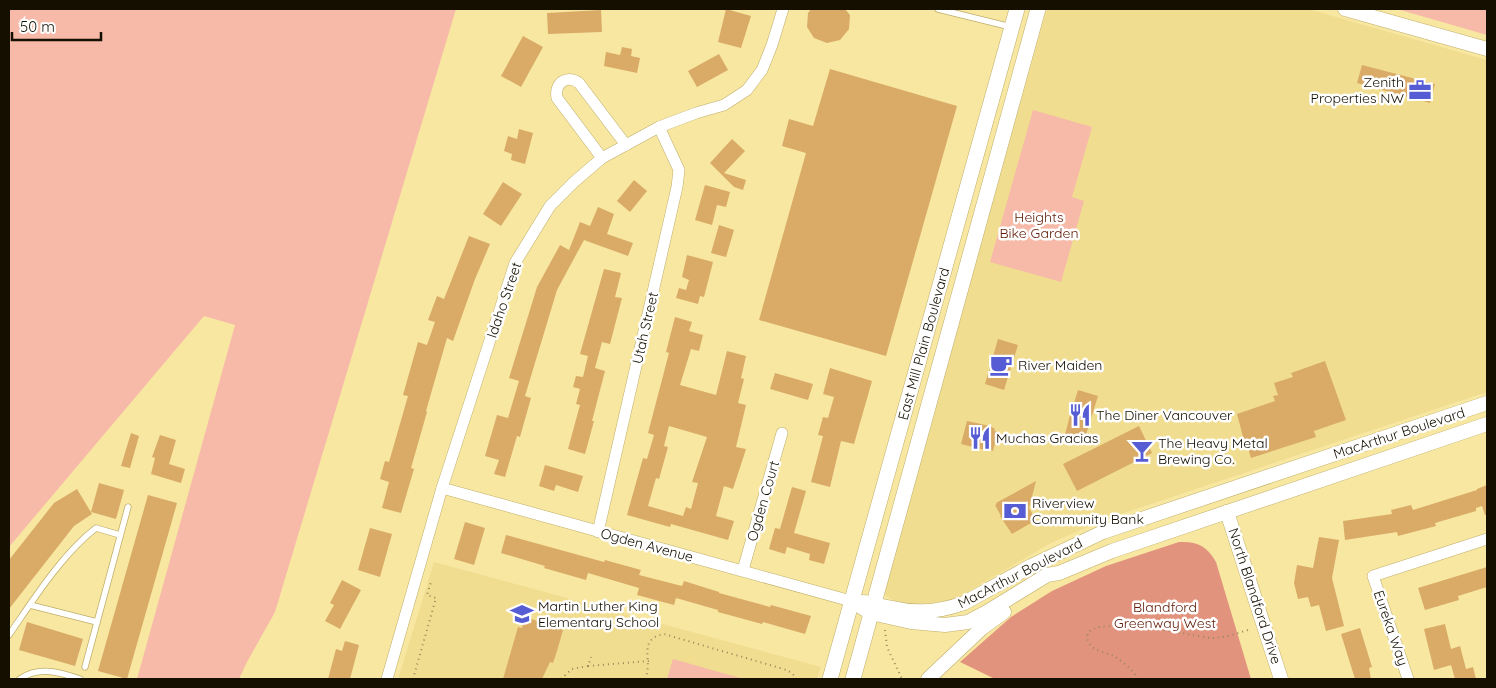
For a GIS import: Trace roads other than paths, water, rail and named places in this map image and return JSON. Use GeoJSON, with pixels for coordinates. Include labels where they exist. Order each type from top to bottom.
{"type":"FeatureCollection","features":[{"type":"Feature","properties":{"kind":"main road","name":"East Mill Plain Boulevard"},"geometry":{"type":"LineString","coordinates":[[830,679],[1017,9]]}},
{"type":"Feature","properties":{"kind":"main road","name":"East Mill Plain Boulevard"},"geometry":{"type":"LineString","coordinates":[[853,679],[1038,9]]}},
{"type":"Feature","properties":{"kind":"main road"},"geometry":{"type":"LineString","coordinates":[[994,170],[987,164],[986,157],[1009,74],[1005,50]]}},
{"type":"Feature","properties":{"kind":"main road"},"geometry":{"type":"LineString","coordinates":[[960,292],[952,286],[952,280],[970,213],[968,187]]}},
{"type":"Feature","properties":{"kind":"street","name":"Idaho Street"},"geometry":{"type":"LineString","coordinates":[[387,679],[442,488],[515,263],[550,206],[602,158],[659,127],[724,105],[747,90],[762,70],[772,45],[782,9]]}},
{"type":"Feature","properties":{"kind":"street"},"geometry":{"type":"LineString","coordinates":[[1345,9],[1487,49]]}},
{"type":"Feature","properties":{"kind":"street"},"geometry":{"type":"LineString","coordinates":[[602,158],[558,98],[556,90],[564,80],[572,79],[579,83],[626,145]]}},
{"type":"Feature","properties":{"kind":"street","name":"Utah Street"},"geometry":{"type":"LineString","coordinates":[[598,532],[677,187],[679,170],[659,127]]}},
{"type":"Feature","properties":{"kind":"street","name":"MacArthur Boulevard"},"geometry":{"type":"LineString","coordinates":[[851,601],[872,608],[912,612],[934,611],[953,607],[964,603],[1048,557],[1104,532],[1487,403]]}},
{"type":"Feature","properties":{"kind":"street","name":"MacArthur Boulevard"},"geometry":{"type":"LineString","coordinates":[[872,608],[886,617],[911,622],[934,625],[968,622],[988,612],[1046,575],[1059,574],[1112,551],[1487,424]]}},
{"type":"Feature","properties":{"kind":"street","name":"Ogden Court"},"geometry":{"type":"LineString","coordinates":[[743,570],[782,433]]}},
{"type":"Feature","properties":{"kind":"street","name":"Ogden Avenue"},"geometry":{"type":"LineString","coordinates":[[442,488],[851,601]]}},
{"type":"Feature","properties":{"kind":"street","name":"North Blandford Drive"},"geometry":{"type":"LineString","coordinates":[[1227,512],[1281,679]]}},
{"type":"Feature","properties":{"kind":"street","name":"Eureka Way"},"geometry":{"type":"LineString","coordinates":[[1408,679],[1373,576],[1487,540]]}},
{"type":"Feature","properties":{"kind":"street"},"geometry":{"type":"LineString","coordinates":[[928,679],[994,618],[1050,583],[1059,574]]}},
{"type":"Feature","properties":{"kind":"lane"},"geometry":{"type":"LineString","coordinates":[[938,9],[1012,27]]}},
{"type":"Feature","properties":{"kind":"lane"},"geometry":{"type":"LineString","coordinates":[[85,667],[128,507]]}},
{"type":"Feature","properties":{"kind":"lane"},"geometry":{"type":"LineString","coordinates":[[9,635],[53,574],[84,537],[96,528],[120,535]]}},
{"type":"Feature","properties":{"kind":"lane"},"geometry":{"type":"LineString","coordinates":[[30,605],[97,622]]}},
{"type":"Feature","properties":{"kind":"lane"},"geometry":{"type":"LineString","coordinates":[[20,679],[38,670],[80,679]]}},
{"type":"Feature","properties":{"kind":"place","name":"Zenith Properties NW"},"geometry":{"type":"Point","coordinates":[1420,90]}},
{"type":"Feature","properties":{"kind":"place","name":"River Maiden"},"geometry":{"type":"Point","coordinates":[1001,365]}},
{"type":"Feature","properties":{"kind":"place","name":"The Diner Vancouver"},"geometry":{"type":"Point","coordinates":[1080,415]}},
{"type":"Feature","properties":{"kind":"place","name":"Muchas Gracias"},"geometry":{"type":"Point","coordinates":[980,438]}},
{"type":"Feature","properties":{"kind":"place","name":"The Heavy Metal Brewing Co."},"geometry":{"type":"Point","coordinates":[1142,451]}},
{"type":"Feature","properties":{"kind":"place","name":"Riverview Community Bank"},"geometry":{"type":"Point","coordinates":[1015,511]}},
{"type":"Feature","properties":{"kind":"place","name":"Martin Luther King Elementary School"},"geometry":{"type":"Point","coordinates":[522,614]}},
{"type":"Feature","properties":{"kind":"park label","name":"Heights Bike Garden"},"geometry":{"type":"Point","coordinates":[1039,226]}},
{"type":"Feature","properties":{"kind":"park label","name":"Blandford Greenway West"},"geometry":{"type":"Point","coordinates":[1165,616]}}]}
